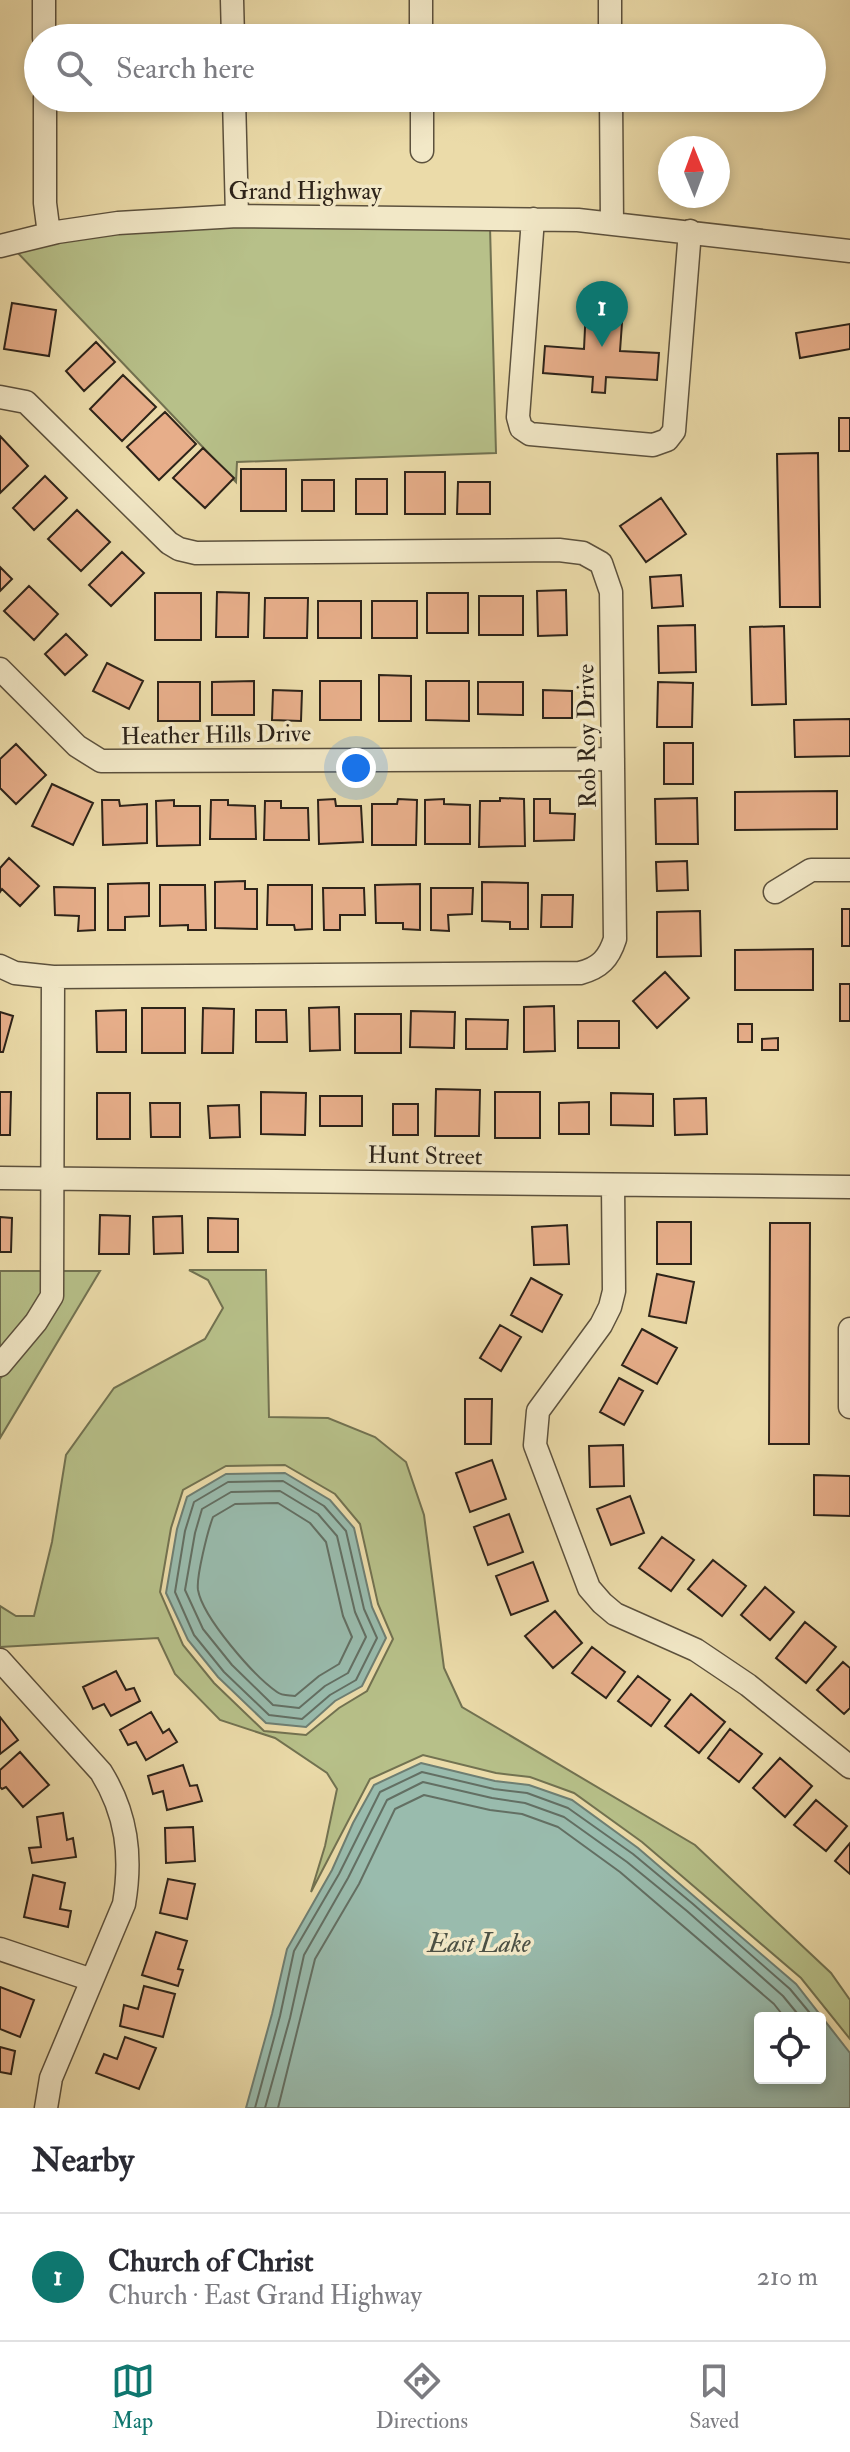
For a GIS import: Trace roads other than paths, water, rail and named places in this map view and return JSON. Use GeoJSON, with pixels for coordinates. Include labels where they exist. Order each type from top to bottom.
{"type":"FeatureCollection","features":[{"type":"Feature","properties":{"kind":"street"},"geometry":{"type":"LineString","coordinates":[[44,0],[44,24]]}},
{"type":"Feature","properties":{"kind":"street"},"geometry":{"type":"LineString","coordinates":[[232,0],[233,24]]}},
{"type":"Feature","properties":{"kind":"street"},"geometry":{"type":"LineString","coordinates":[[421,0],[421,24]]}},
{"type":"Feature","properties":{"kind":"street"},"geometry":{"type":"LineString","coordinates":[[610,0],[610,24]]}},
{"type":"Feature","properties":{"kind":"street"},"geometry":{"type":"LineString","coordinates":[[45,112],[45,203],[49,234]]}},
{"type":"Feature","properties":{"kind":"street"},"geometry":{"type":"LineString","coordinates":[[234,112],[237,216]]}},
{"type":"Feature","properties":{"kind":"street"},"geometry":{"type":"LineString","coordinates":[[422,112],[422,151]]}},
{"type":"Feature","properties":{"kind":"street"},"geometry":{"type":"LineString","coordinates":[[611,112],[612,224]]}},
{"type":"Feature","properties":{"kind":"street","name":"Grand Highway"},"geometry":{"type":"LineString","coordinates":[[0,246],[49,234],[118,223],[237,216],[533,219],[690,231],[794,247],[850,251]]}},
{"type":"Feature","properties":{"kind":"street"},"geometry":{"type":"LineString","coordinates":[[533,219],[518,417],[521,428],[530,434],[599,441],[653,445],[667,440],[674,431],[690,231]]}},
{"type":"Feature","properties":{"kind":"street","name":"Rob Roy Drive"},"geometry":{"type":"LineString","coordinates":[[0,397],[26,402],[169,543],[179,549],[196,553],[559,550],[583,553],[601,563],[611,592],[615,939],[611,952],[603,962],[592,970],[580,973],[53,977],[15,973],[0,966]]}},
{"type":"Feature","properties":{"kind":"street","name":"Heather Hills Drive"},"geometry":{"type":"LineString","coordinates":[[0,669],[77,746],[101,761],[613,759]]}},
{"type":"Feature","properties":{"kind":"street"},"geometry":{"type":"LineString","coordinates":[[775,892],[811,870],[850,870]]}},
{"type":"Feature","properties":{"kind":"street"},"geometry":{"type":"LineString","coordinates":[[0,1365],[36,1322],[52,1296],[53,977]]}},
{"type":"Feature","properties":{"kind":"street","name":"Hunt Street"},"geometry":{"type":"LineString","coordinates":[[0,1178],[850,1187]]}},
{"type":"Feature","properties":{"kind":"street"},"geometry":{"type":"LineString","coordinates":[[613,1185],[614,1291],[610,1307],[601,1325],[538,1411],[534,1429],[535,1445],[589,1588],[615,1614],[696,1650],[748,1685],[850,1767]]}},
{"type":"Feature","properties":{"kind":"street"},"geometry":{"type":"LineString","coordinates":[[850,1329],[850,1407]]}},
{"type":"Feature","properties":{"kind":"street"},"geometry":{"type":"LineString","coordinates":[[0,1660],[101,1772],[123,1818],[129,1856],[124,1904],[51,2078],[46,2108]]}},
{"type":"Feature","properties":{"kind":"street"},"geometry":{"type":"LineString","coordinates":[[0,1949],[92,1980]]}},
{"type":"Feature","properties":{"kind":"water"},"geometry":{"type":"Polygon","coordinates":[[[285,1473],[330,1500],[354,1528],[372,1607],[386,1638],[362,1686],[335,1701],[306,1727],[266,1723],[218,1677],[188,1640],[166,1593],[177,1529],[187,1497],[226,1474],[285,1473]]]}},
{"type":"Feature","properties":{"kind":"water","name":"East Lake"},"geometry":{"type":"Polygon","coordinates":[[[421,1763],[495,1781],[529,1785],[572,1800],[638,1848],[796,1984],[818,2012],[754,2012],[754,2084],[826,2084],[826,2022],[850,2053],[850,2108],[246,2108],[287,1949],[332,1870],[374,1785],[421,1763]]]}},
{"type":"Feature","properties":{"kind":"place","name":"Church of Christ"},"geometry":{"type":"Point","coordinates":[602,347]}}]}
